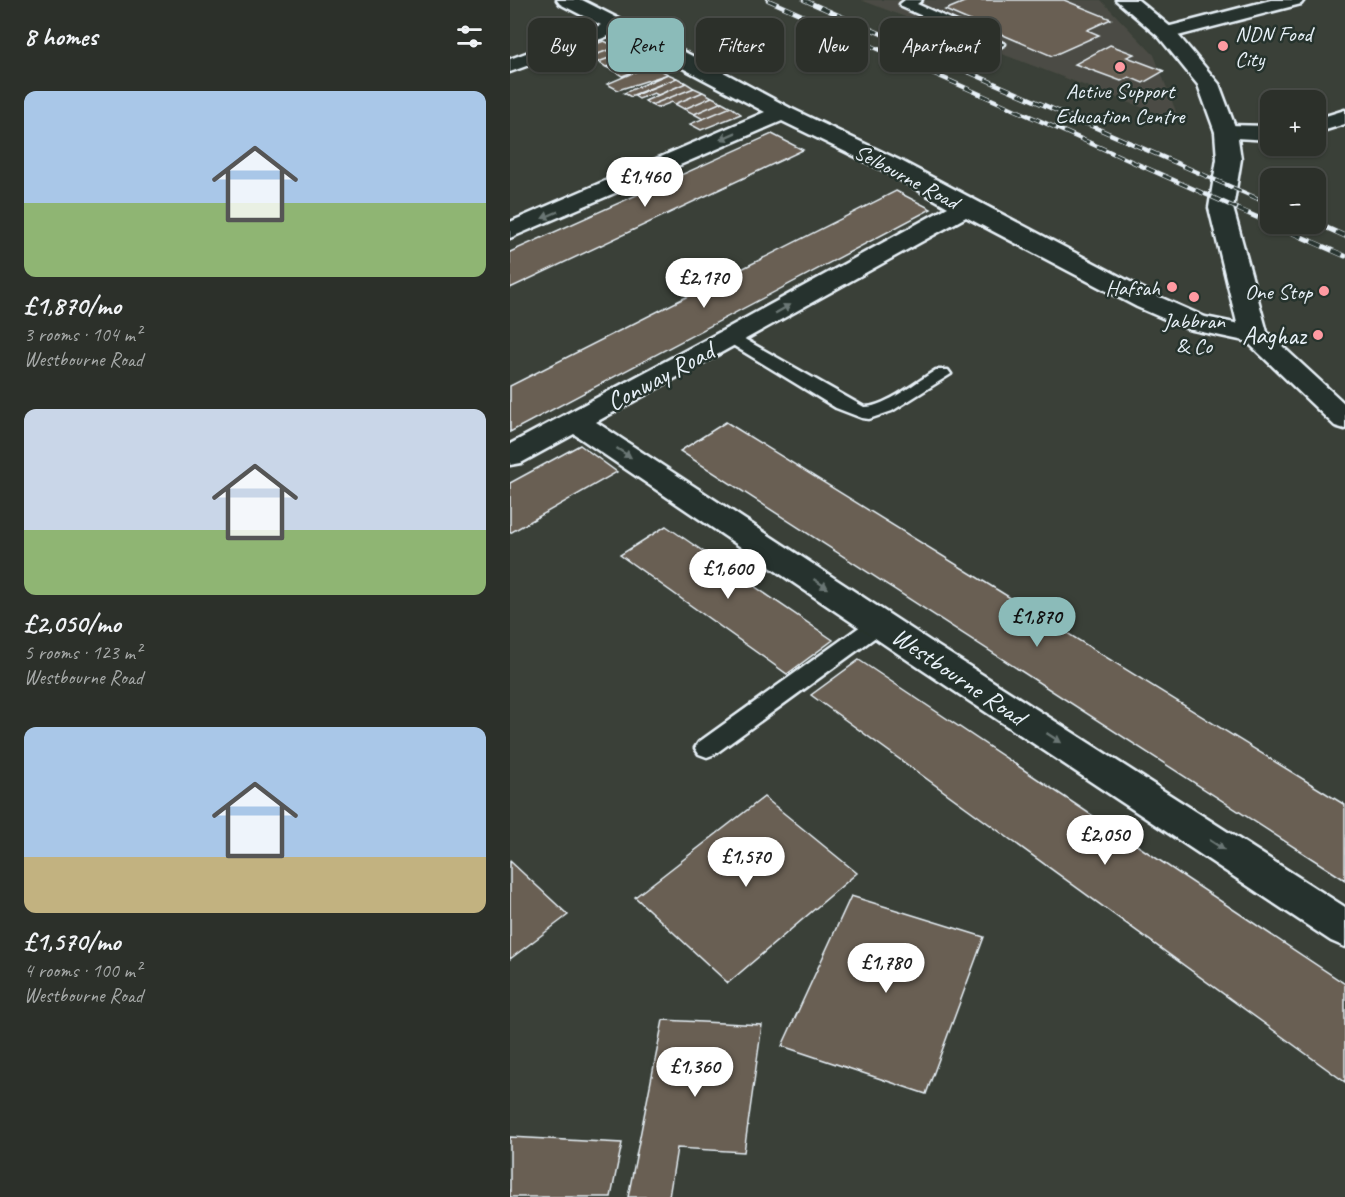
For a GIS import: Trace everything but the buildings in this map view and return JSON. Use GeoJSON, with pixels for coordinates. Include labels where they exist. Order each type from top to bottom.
{"type":"FeatureCollection","features":[{"type":"Feature","properties":{"kind":"street","name":"Selbourne Road"},"geometry":{"type":"LineString","coordinates":[[567,0],[608,21]]}},
{"type":"Feature","properties":{"kind":"street"},"geometry":{"type":"LineString","coordinates":[[1126,0],[1166,33],[1208,84],[1226,132],[1229,159],[1221,208],[1254,334],[1345,420]]}},
{"type":"Feature","properties":{"kind":"street"},"geometry":{"type":"LineString","coordinates":[[1166,33],[1294,0]]}},
{"type":"Feature","properties":{"kind":"street"},"geometry":{"type":"LineString","coordinates":[[510,66],[608,29]]}},
{"type":"Feature","properties":{"kind":"street","name":"Selbourne Road"},"geometry":{"type":"LineString","coordinates":[[684,60],[782,113],[893,166],[966,207],[1146,301],[1197,323],[1254,334]]}},
{"type":"Feature","properties":{"kind":"street"},"geometry":{"type":"LineString","coordinates":[[510,231],[782,113]]}},
{"type":"Feature","properties":{"kind":"street"},"geometry":{"type":"LineString","coordinates":[[1326,123],[1345,117]]}},
{"type":"Feature","properties":{"kind":"street"},"geometry":{"type":"LineString","coordinates":[[1226,132],[1260,133]]}},
{"type":"Feature","properties":{"kind":"street","name":"Conway Road"},"geometry":{"type":"LineString","coordinates":[[510,456],[732,337],[966,207]]}},
{"type":"Feature","properties":{"kind":"street","name":"Westbourne Road"},"geometry":{"type":"LineString","coordinates":[[575,421],[1345,929]]}},
{"type":"Feature","properties":{"kind":"lane"},"geometry":{"type":"LineString","coordinates":[[916,0],[906,4],[938,18]]}},
{"type":"Feature","properties":{"kind":"lane"},"geometry":{"type":"LineString","coordinates":[[732,337],[842,404],[868,413],[882,408],[942,374]]}},
{"type":"Feature","properties":{"kind":"lane"},"geometry":{"type":"LineString","coordinates":[[707,748],[880,622]]}},
{"type":"Feature","properties":{"kind":"shaded area"},"geometry":{"type":"Polygon","coordinates":[[[861,0],[1101,0],[1154,55],[1180,122],[1000,53],[1000,18],[908,18],[861,0]]]}},
{"type":"Feature","properties":{"kind":"railway"},"geometry":{"type":"LineString","coordinates":[[768,0],[1241,210]]}},
{"type":"Feature","properties":{"kind":"railway"},"geometry":{"type":"LineString","coordinates":[[804,0],[1260,200]]}},
{"type":"Feature","properties":{"kind":"railway"},"geometry":{"type":"LineString","coordinates":[[1238,209],[1260,219]]}},
{"type":"Feature","properties":{"kind":"railway"},"geometry":{"type":"LineString","coordinates":[[1326,227],[1345,236]]}},
{"type":"Feature","properties":{"kind":"railway"},"geometry":{"type":"LineString","coordinates":[[1295,234],[1345,256]]}},
{"type":"Feature","properties":{"kind":"place","name":"NDN Food City"},"geometry":{"type":"Point","coordinates":[1223,46]}},
{"type":"Feature","properties":{"kind":"place","name":"Active Support Education Centre"},"geometry":{"type":"Point","coordinates":[1120,67]}},
{"type":"Feature","properties":{"kind":"place","name":"Hafsah"},"geometry":{"type":"Point","coordinates":[1172,287]}},
{"type":"Feature","properties":{"kind":"place","name":"One Stop"},"geometry":{"type":"Point","coordinates":[1324,291]}},
{"type":"Feature","properties":{"kind":"place","name":"Jabbran & Co"},"geometry":{"type":"Point","coordinates":[1194,297]}},
{"type":"Feature","properties":{"kind":"place","name":"Aaghaz"},"geometry":{"type":"Point","coordinates":[1318,335]}}]}
